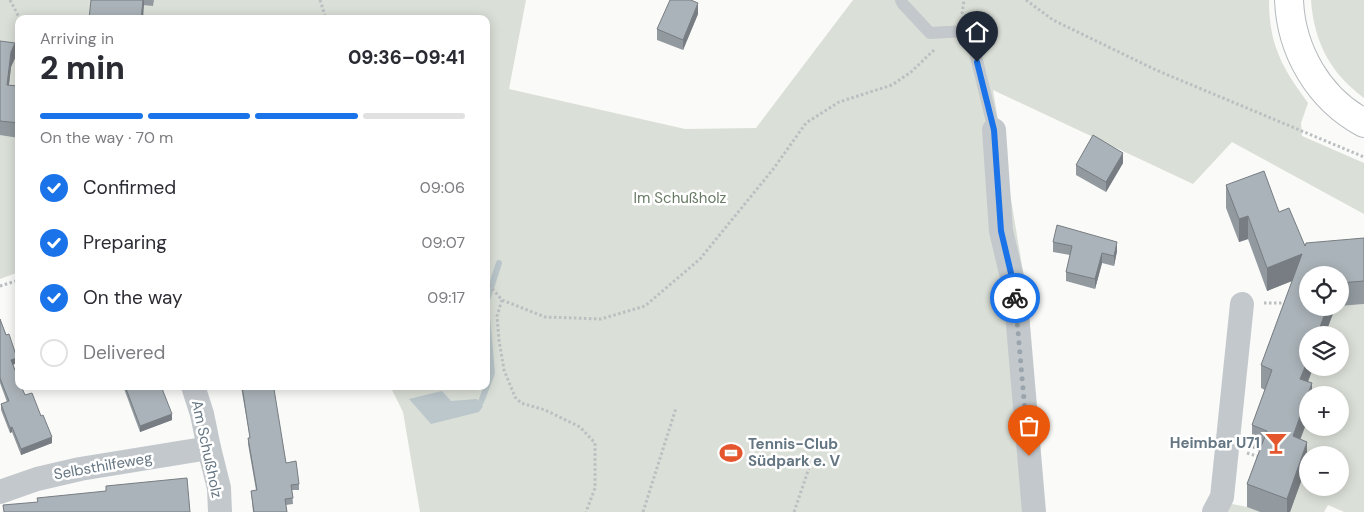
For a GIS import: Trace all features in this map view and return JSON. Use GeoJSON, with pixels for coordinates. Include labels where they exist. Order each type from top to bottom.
{"type":"FeatureCollection","features":[{"type":"Feature","properties":{"kind":"highway"},"geometry":{"type":"LineString","coordinates":[[1289,0],[1292,25],[1307,67],[1317,83],[1333,101],[1348,115],[1364,123]]}},
{"type":"Feature","properties":{"kind":"street"},"geometry":{"type":"LineString","coordinates":[[994,130],[1001,231],[1015,290],[1034,512]]}},
{"type":"Feature","properties":{"kind":"street"},"geometry":{"type":"LineString","coordinates":[[1214,512],[1222,497],[1242,304]]}},
{"type":"Feature","properties":{"kind":"street","name":"Am Schußholz"},"geometry":{"type":"LineString","coordinates":[[194,390],[202,414],[219,488],[220,512]]}},
{"type":"Feature","properties":{"kind":"street","name":"Selbsthilfeweg"},"geometry":{"type":"LineString","coordinates":[[0,492],[37,479],[80,469],[209,448]]}},
{"type":"Feature","properties":{"kind":"lane"},"geometry":{"type":"LineString","coordinates":[[901,0],[930,33],[966,31],[972,44],[994,130]]}},
{"type":"Feature","properties":{"kind":"path"},"geometry":{"type":"LineString","coordinates":[[10,0],[18,15]]}},
{"type":"Feature","properties":{"kind":"path"},"geometry":{"type":"LineString","coordinates":[[320,0],[325,15]]}},
{"type":"Feature","properties":{"kind":"path"},"geometry":{"type":"LineString","coordinates":[[490,286],[502,300],[545,317],[601,319],[645,306],[700,259],[774,168],[806,123],[839,102],[892,85],[911,72],[930,53],[966,31],[962,14],[964,0]]}},
{"type":"Feature","properties":{"kind":"path"},"geometry":{"type":"LineString","coordinates":[[1026,0],[1053,20],[1156,70],[1364,158]]}},
{"type":"Feature","properties":{"kind":"path"},"geometry":{"type":"LineString","coordinates":[[0,286],[15,281]]}},
{"type":"Feature","properties":{"kind":"path"},"geometry":{"type":"LineString","coordinates":[[502,300],[497,316],[499,340],[504,370],[515,397],[521,403],[545,410],[580,427],[595,443],[595,488],[586,512]]}},
{"type":"Feature","properties":{"kind":"path"},"geometry":{"type":"LineString","coordinates":[[1242,304],[1291,303]]}},
{"type":"Feature","properties":{"kind":"path"},"geometry":{"type":"LineString","coordinates":[[643,512],[676,408]]}},
{"type":"Feature","properties":{"kind":"path"},"geometry":{"type":"LineString","coordinates":[[794,512],[810,465]]}},
{"type":"Feature","properties":{"kind":"green space","name":"Im Schußholz"},"geometry":{"type":"Polygon","coordinates":[[[0,0],[526,0],[509,89],[685,129],[756,128],[853,0],[1269,0],[1271,27],[1278,53],[1287,73],[1308,103],[1301,123],[1302,136],[1364,163],[1364,214],[1232,142],[1193,184],[993,90],[1027,296],[1039,512],[420,512],[403,412],[392,390],[490,390],[490,15],[15,15],[15,273],[0,279],[0,0]]]}},
{"type":"Feature","properties":{"kind":"green space"},"geometry":{"type":"Polygon","coordinates":[[[1311,0],[1364,0],[1364,98],[1342,78],[1326,55],[1316,30],[1311,0]]]}},
{"type":"Feature","properties":{"kind":"green space"},"geometry":{"type":"Polygon","coordinates":[[[1364,304],[1364,512],[1344,512],[1328,505],[1324,512],[1290,512],[1299,487],[1299,496],[1349,496],[1349,446],[1299,446],[1299,456],[1296,452],[1301,436],[1349,436],[1349,386],[1306,386],[1310,376],[1349,376],[1349,326],[1327,326],[1330,316],[1349,316],[1349,305],[1364,304]]]}},
{"type":"Feature","properties":{"kind":"green space"},"geometry":{"type":"Polygon","coordinates":[[[1227,503],[1247,507],[1260,512],[1219,512],[1227,503]]]}},
{"type":"Feature","properties":{"kind":"shaded area"},"geometry":{"type":"Polygon","coordinates":[[[442,391],[451,401],[477,399],[483,406],[479,412],[431,424],[409,399],[442,391]]]}},
{"type":"Feature","properties":{"kind":"building"},"geometry":{"type":"Polygon","coordinates":[[[91,0],[143,0],[141,15],[89,15],[91,0]]]}},
{"type":"Feature","properties":{"kind":"building"},"geometry":{"type":"Polygon","coordinates":[[[670,0],[691,0],[698,3],[683,40],[657,29],[670,0]]]}},
{"type":"Feature","properties":{"kind":"building"},"geometry":{"type":"Polygon","coordinates":[[[0,41],[15,43],[11,52],[7,85],[15,86],[15,123],[0,121],[0,41]]]}},
{"type":"Feature","properties":{"kind":"building"},"geometry":{"type":"Polygon","coordinates":[[[1093,135],[1123,153],[1106,182],[1076,165],[1093,135]]]}},
{"type":"Feature","properties":{"kind":"building"},"geometry":{"type":"Polygon","coordinates":[[[1264,171],[1279,212],[1289,208],[1305,246],[1306,243],[1364,238],[1364,281],[1349,282],[1349,266],[1299,266],[1299,316],[1324,316],[1320,326],[1299,326],[1299,376],[1301,376],[1300,379],[1312,383],[1311,386],[1299,386],[1299,419],[1293,436],[1307,442],[1306,446],[1299,446],[1299,465],[1287,499],[1247,484],[1267,431],[1252,425],[1272,370],[1261,365],[1302,254],[1267,268],[1248,216],[1239,219],[1226,185],[1264,171]]]}},
{"type":"Feature","properties":{"kind":"building"},"geometry":{"type":"Polygon","coordinates":[[[1057,225],[1117,242],[1114,256],[1102,253],[1095,279],[1066,272],[1072,246],[1053,242],[1057,225]]]}},
{"type":"Feature","properties":{"kind":"building"},"geometry":{"type":"Polygon","coordinates":[[[0,319],[6,335],[9,334],[15,352],[15,359],[11,360],[15,370],[15,390],[23,390],[25,395],[32,393],[52,437],[21,449],[12,427],[10,428],[1,404],[9,401],[0,378],[0,319]]]}},
{"type":"Feature","properties":{"kind":"building"},"geometry":{"type":"Polygon","coordinates":[[[126,390],[163,390],[172,414],[140,426],[126,390]]]}},
{"type":"Feature","properties":{"kind":"building"},"geometry":{"type":"Polygon","coordinates":[[[243,390],[274,390],[286,463],[296,461],[299,484],[291,485],[293,498],[285,499],[287,512],[254,512],[251,491],[257,490],[248,438],[250,438],[243,390]]]}},
{"type":"Feature","properties":{"kind":"building"},"geometry":{"type":"Polygon","coordinates":[[[187,478],[190,512],[4,512],[3,505],[38,502],[37,498],[106,491],[106,486],[187,478]]]}},
{"type":"Feature","properties":{"kind":"waterway"},"geometry":{"type":"LineString","coordinates":[[490,291],[499,263]]}},
{"type":"Feature","properties":{"kind":"waterway"},"geometry":{"type":"LineString","coordinates":[[490,351],[492,373],[490,378]]}},
{"type":"Feature","properties":{"kind":"waterway"},"geometry":{"type":"LineString","coordinates":[[481,402],[486,390]]}},
{"type":"Feature","properties":{"kind":"way so far"},"geometry":{"type":"LineString","coordinates":[[1015,298],[1029,456]]}},
{"type":"Feature","properties":{"kind":"place","name":"Heimbar U71"},"geometry":{"type":"Point","coordinates":[1276,443]}},
{"type":"Feature","properties":{"kind":"place","name":"Tennis-Club Südpark e. V"},"geometry":{"type":"Point","coordinates":[731,453]}},
{"type":"Feature","properties":{"kind":"route"},"geometry":{"type":"LineString","coordinates":[[977,62],[994,130],[1001,231],[1015,290],[1015,298]]}}]}
